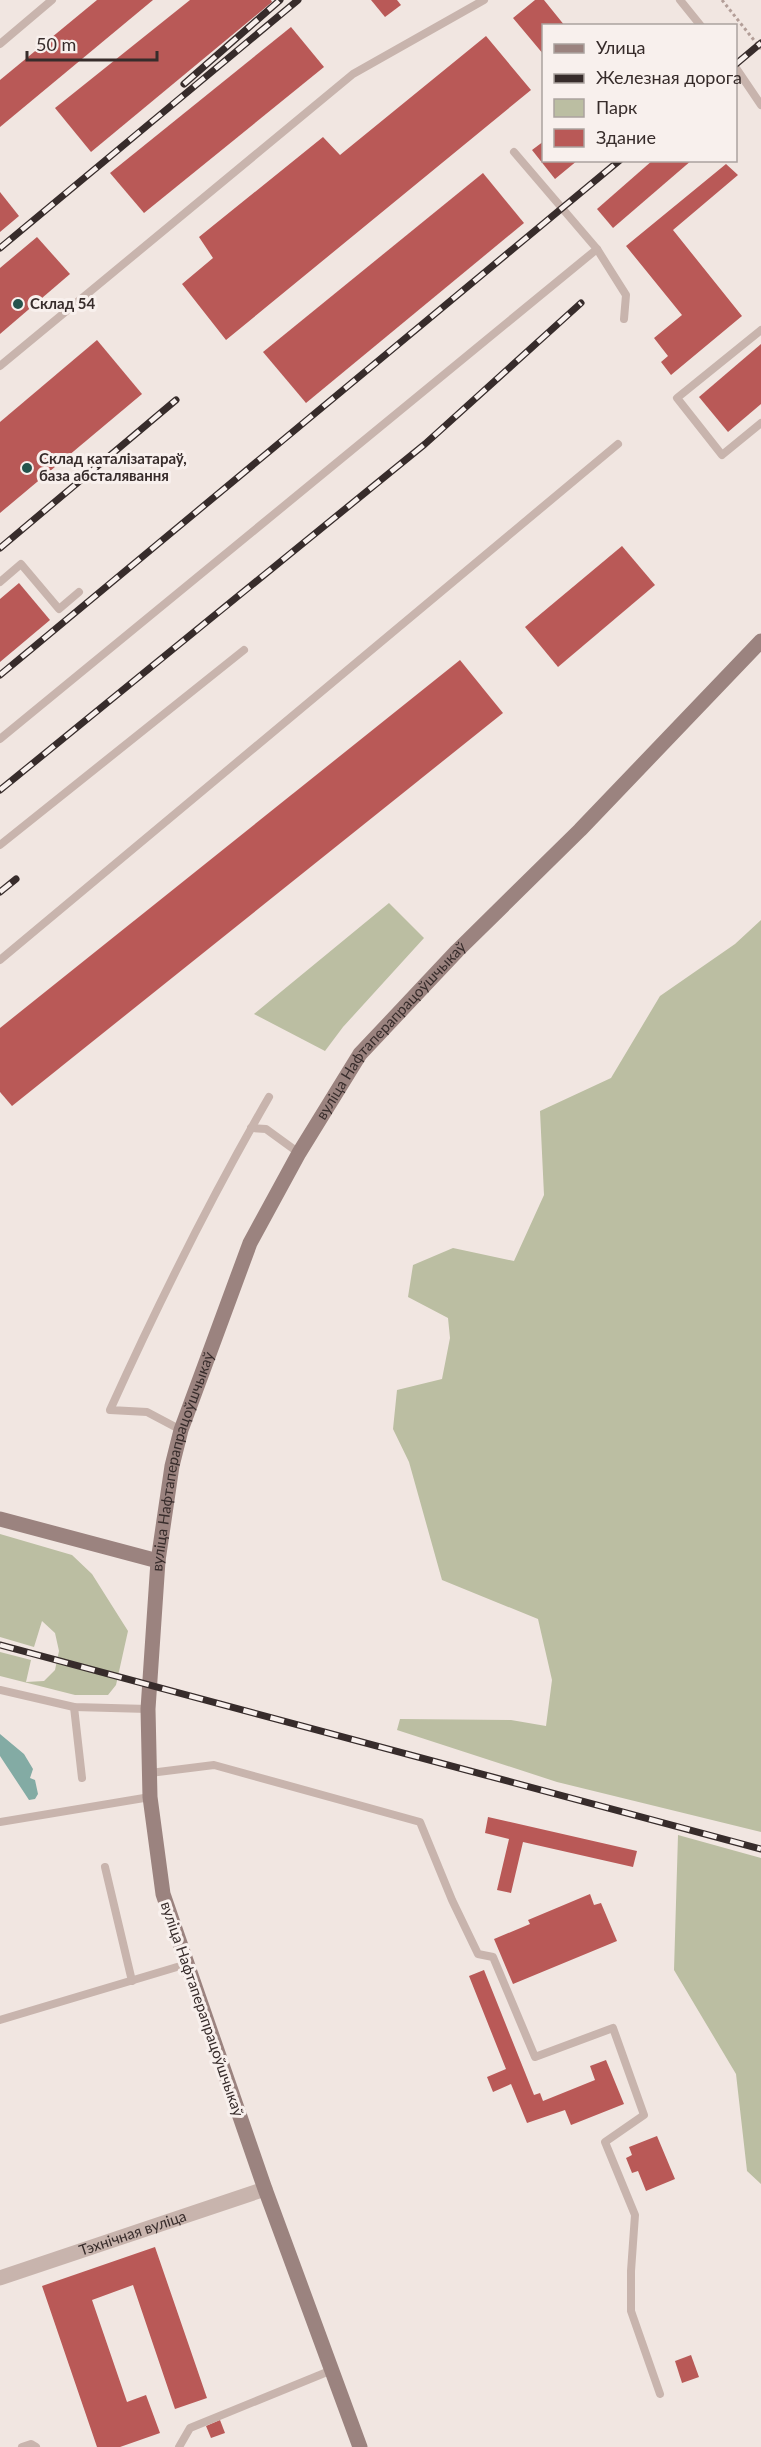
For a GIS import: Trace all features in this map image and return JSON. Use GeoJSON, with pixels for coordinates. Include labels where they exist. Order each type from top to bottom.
{"type":"FeatureCollection","features":[{"type":"Feature","properties":{"kind":"street","name":"вуліца Нафтаперапрацоўшчыкаў"},"geometry":{"type":"LineString","coordinates":[[360,2447],[265,2189],[163,1894],[150,1797],[148,1709],[158,1561],[172,1466],[181,1430],[250,1243],[299,1153],[360,1054],[457,951],[580,830],[761,641]]}},
{"type":"Feature","properties":{"kind":"street"},"geometry":{"type":"LineString","coordinates":[[0,1519],[158,1561]]}},
{"type":"Feature","properties":{"kind":"street","name":"Тэхнічная вуліца"},"geometry":{"type":"LineString","coordinates":[[0,2278],[265,2189]]}},
{"type":"Feature","properties":{"kind":"lane"},"geometry":{"type":"LineString","coordinates":[[0,44],[52,0]]}},
{"type":"Feature","properties":{"kind":"lane"},"geometry":{"type":"LineString","coordinates":[[0,366],[353,74],[484,0]]}},
{"type":"Feature","properties":{"kind":"lane"},"geometry":{"type":"LineString","coordinates":[[680,0],[699,24]]}},
{"type":"Feature","properties":{"kind":"lane"},"geometry":{"type":"LineString","coordinates":[[737,71],[761,105]]}},
{"type":"Feature","properties":{"kind":"lane"},"geometry":{"type":"LineString","coordinates":[[514,152],[597,249],[626,295],[624,319]]}},
{"type":"Feature","properties":{"kind":"lane"},"geometry":{"type":"LineString","coordinates":[[0,739],[597,249]]}},
{"type":"Feature","properties":{"kind":"lane"},"geometry":{"type":"LineString","coordinates":[[761,330],[677,398],[722,455],[761,423]]}},
{"type":"Feature","properties":{"kind":"lane"},"geometry":{"type":"LineString","coordinates":[[0,960],[618,444]]}},
{"type":"Feature","properties":{"kind":"lane"},"geometry":{"type":"LineString","coordinates":[[0,582],[21,564],[59,609],[79,592]]}},
{"type":"Feature","properties":{"kind":"lane"},"geometry":{"type":"LineString","coordinates":[[0,845],[244,650]]}},
{"type":"Feature","properties":{"kind":"lane"},"geometry":{"type":"LineString","coordinates":[[181,1430],[147,1412],[110,1410],[192,1240],[269,1097]]}},
{"type":"Feature","properties":{"kind":"lane"},"geometry":{"type":"LineString","coordinates":[[251,1128],[266,1129],[299,1153]]}},
{"type":"Feature","properties":{"kind":"lane"},"geometry":{"type":"LineString","coordinates":[[0,1690],[74,1707],[148,1709]]}},
{"type":"Feature","properties":{"kind":"lane"},"geometry":{"type":"LineString","coordinates":[[74,1707],[82,1778]]}},
{"type":"Feature","properties":{"kind":"lane"},"geometry":{"type":"LineString","coordinates":[[150,1773],[214,1765],[420,1822],[477,1954],[493,1957],[535,2057],[613,2028],[644,2115],[604,2142],[635,2215],[631,2312],[660,2394]]}},
{"type":"Feature","properties":{"kind":"lane"},"geometry":{"type":"LineString","coordinates":[[0,1822],[150,1797]]}},
{"type":"Feature","properties":{"kind":"lane"},"geometry":{"type":"LineString","coordinates":[[105,1867],[132,1981]]}},
{"type":"Feature","properties":{"kind":"lane"},"geometry":{"type":"LineString","coordinates":[[0,2020],[187,1964]]}},
{"type":"Feature","properties":{"kind":"lane"},"geometry":{"type":"LineString","coordinates":[[179,2447],[190,2428],[332,2370]]}},
{"type":"Feature","properties":{"kind":"lane"},"geometry":{"type":"LineString","coordinates":[[22,2447],[31,2444],[36,2447]]}},
{"type":"Feature","properties":{"kind":"path"},"geometry":{"type":"LineString","coordinates":[[722,0],[761,49]]}},
{"type":"Feature","properties":{"kind":"green space"},"geometry":{"type":"Polygon","coordinates":[[[389,903],[424,938],[343,1027],[325,1051],[254,1014],[389,903]]]}},
{"type":"Feature","properties":{"kind":"green space"},"geometry":{"type":"Polygon","coordinates":[[[761,920],[761,1832],[557,1782],[397,1730],[400,1719],[511,1720],[546,1726],[552,1680],[538,1619],[442,1580],[409,1462],[393,1429],[397,1390],[442,1379],[450,1338],[448,1318],[408,1297],[413,1265],[453,1248],[514,1261],[544,1195],[540,1111],[611,1078],[660,996],[735,944],[761,920]]]}},
{"type":"Feature","properties":{"kind":"green space"},"geometry":{"type":"Polygon","coordinates":[[[0,1534],[72,1555],[92,1574],[128,1631],[116,1685],[108,1695],[75,1695],[0,1676],[0,1652],[31,1660],[26,1682],[44,1681],[55,1670],[59,1651],[55,1633],[42,1621],[34,1647],[0,1637],[0,1534]]]}},
{"type":"Feature","properties":{"kind":"green space"},"geometry":{"type":"Polygon","coordinates":[[[678,1835],[761,1858],[761,2184],[747,2171],[736,2074],[674,1970],[678,1835]]]}},
{"type":"Feature","properties":{"kind":"water"},"geometry":{"type":"Polygon","coordinates":[[[0,1734],[24,1754],[33,1769],[30,1778],[35,1780],[38,1794],[35,1799],[29,1800],[0,1756],[0,1734]]]}},
{"type":"Feature","properties":{"kind":"building"},"geometry":{"type":"Polygon","coordinates":[[[97,0],[153,0],[0,127],[0,80],[97,0]]]}},
{"type":"Feature","properties":{"kind":"building"},"geometry":{"type":"Polygon","coordinates":[[[190,0],[271,0],[272,2],[91,152],[55,108],[190,0]]]}},
{"type":"Feature","properties":{"kind":"building"},"geometry":{"type":"Polygon","coordinates":[[[371,0],[397,0],[401,5],[385,17],[371,0]]]}},
{"type":"Feature","properties":{"kind":"building"},"geometry":{"type":"Polygon","coordinates":[[[535,0],[544,0],[563,24],[542,24],[542,53],[513,18],[535,0]]]}},
{"type":"Feature","properties":{"kind":"building"},"geometry":{"type":"Polygon","coordinates":[[[291,27],[324,67],[144,213],[110,173],[291,27]]]}},
{"type":"Feature","properties":{"kind":"building"},"geometry":{"type":"Polygon","coordinates":[[[486,36],[531,90],[226,340],[182,284],[213,258],[199,237],[323,137],[340,155],[486,36]]]}},
{"type":"Feature","properties":{"kind":"building"},"geometry":{"type":"Polygon","coordinates":[[[542,142],[542,162],[576,162],[555,179],[532,150],[542,142]]]}},
{"type":"Feature","properties":{"kind":"building"},"geometry":{"type":"Polygon","coordinates":[[[651,162],[690,162],[613,228],[597,209],[651,162]]]}},
{"type":"Feature","properties":{"kind":"building"},"geometry":{"type":"Polygon","coordinates":[[[726,164],[738,175],[673,230],[742,316],[671,375],[661,362],[668,356],[654,338],[682,315],[626,246],[726,164]]]}},
{"type":"Feature","properties":{"kind":"building"},"geometry":{"type":"Polygon","coordinates":[[[483,173],[524,223],[306,403],[263,352],[483,173]]]}},
{"type":"Feature","properties":{"kind":"building"},"geometry":{"type":"Polygon","coordinates":[[[0,192],[19,216],[0,232],[0,192]]]}},
{"type":"Feature","properties":{"kind":"building","name":"Склад 54"},"geometry":{"type":"Polygon","coordinates":[[[37,237],[70,274],[0,334],[0,268],[37,237]]]}},
{"type":"Feature","properties":{"kind":"building","name":"Склад каталізатараў, база абсталявання"},"geometry":{"type":"Polygon","coordinates":[[[97,340],[142,394],[0,513],[0,422],[97,340]]]}},
{"type":"Feature","properties":{"kind":"building"},"geometry":{"type":"Polygon","coordinates":[[[761,344],[761,404],[728,432],[699,397],[761,344]]]}},
{"type":"Feature","properties":{"kind":"building"},"geometry":{"type":"Polygon","coordinates":[[[622,546],[655,585],[558,667],[525,627],[622,546]]]}},
{"type":"Feature","properties":{"kind":"building"},"geometry":{"type":"Polygon","coordinates":[[[19,583],[50,620],[0,662],[0,599],[19,583]]]}},
{"type":"Feature","properties":{"kind":"building"},"geometry":{"type":"Polygon","coordinates":[[[460,660],[503,713],[12,1106],[0,1092],[0,1028],[460,660]]]}},
{"type":"Feature","properties":{"kind":"building"},"geometry":{"type":"Polygon","coordinates":[[[488,1817],[637,1851],[633,1867],[523,1842],[511,1893],[497,1890],[509,1839],[485,1833],[488,1817]]]}},
{"type":"Feature","properties":{"kind":"building"},"geometry":{"type":"Polygon","coordinates":[[[590,1894],[594,1905],[601,1903],[617,1941],[513,1984],[494,1939],[530,1924],[528,1920],[590,1894]]]}},
{"type":"Feature","properties":{"kind":"building"},"geometry":{"type":"Polygon","coordinates":[[[484,1970],[534,2095],[540,2093],[543,2101],[595,2080],[590,2066],[606,2060],[624,2104],[571,2125],[565,2110],[527,2123],[511,2084],[493,2092],[487,2077],[506,2069],[469,1976],[484,1970]]]}},
{"type":"Feature","properties":{"kind":"building"},"geometry":{"type":"Polygon","coordinates":[[[657,2136],[675,2179],[646,2191],[638,2171],[632,2173],[626,2158],[632,2155],[629,2147],[657,2136]]]}},
{"type":"Feature","properties":{"kind":"building"},"geometry":{"type":"Polygon","coordinates":[[[155,2247],[207,2398],[175,2409],[133,2285],[92,2300],[127,2402],[146,2395],[160,2433],[120,2447],[97,2447],[42,2286],[155,2247]]]}},
{"type":"Feature","properties":{"kind":"building"},"geometry":{"type":"Polygon","coordinates":[[[691,2355],[699,2377],[682,2383],[675,2361],[691,2355]]]}},
{"type":"Feature","properties":{"kind":"building"},"geometry":{"type":"Polygon","coordinates":[[[220,2420],[225,2433],[211,2438],[206,2426],[220,2420]]]}},
{"type":"Feature","properties":{"kind":"railway"},"geometry":{"type":"LineString","coordinates":[[184,84],[280,0]]}},
{"type":"Feature","properties":{"kind":"railway"},"geometry":{"type":"LineString","coordinates":[[0,248],[298,0]]}},
{"type":"Feature","properties":{"kind":"railway"},"geometry":{"type":"LineString","coordinates":[[737,63],[761,43]]}},
{"type":"Feature","properties":{"kind":"railway"},"geometry":{"type":"LineString","coordinates":[[0,675],[618,162]]}},
{"type":"Feature","properties":{"kind":"railway"},"geometry":{"type":"LineString","coordinates":[[0,790],[425,444],[581,303]]}},
{"type":"Feature","properties":{"kind":"railway"},"geometry":{"type":"LineString","coordinates":[[0,548],[176,400]]}},
{"type":"Feature","properties":{"kind":"railway"},"geometry":{"type":"LineString","coordinates":[[0,892],[16,879]]}},
{"type":"Feature","properties":{"kind":"railway"},"geometry":{"type":"LineString","coordinates":[[0,1645],[761,1849]]}},
{"type":"Feature","properties":{"kind":"place","name":"Склад 54"},"geometry":{"type":"Point","coordinates":[18,304]}},
{"type":"Feature","properties":{"kind":"place","name":"Склад каталізатараў, база абсталявання"},"geometry":{"type":"Point","coordinates":[27,468]}}]}
